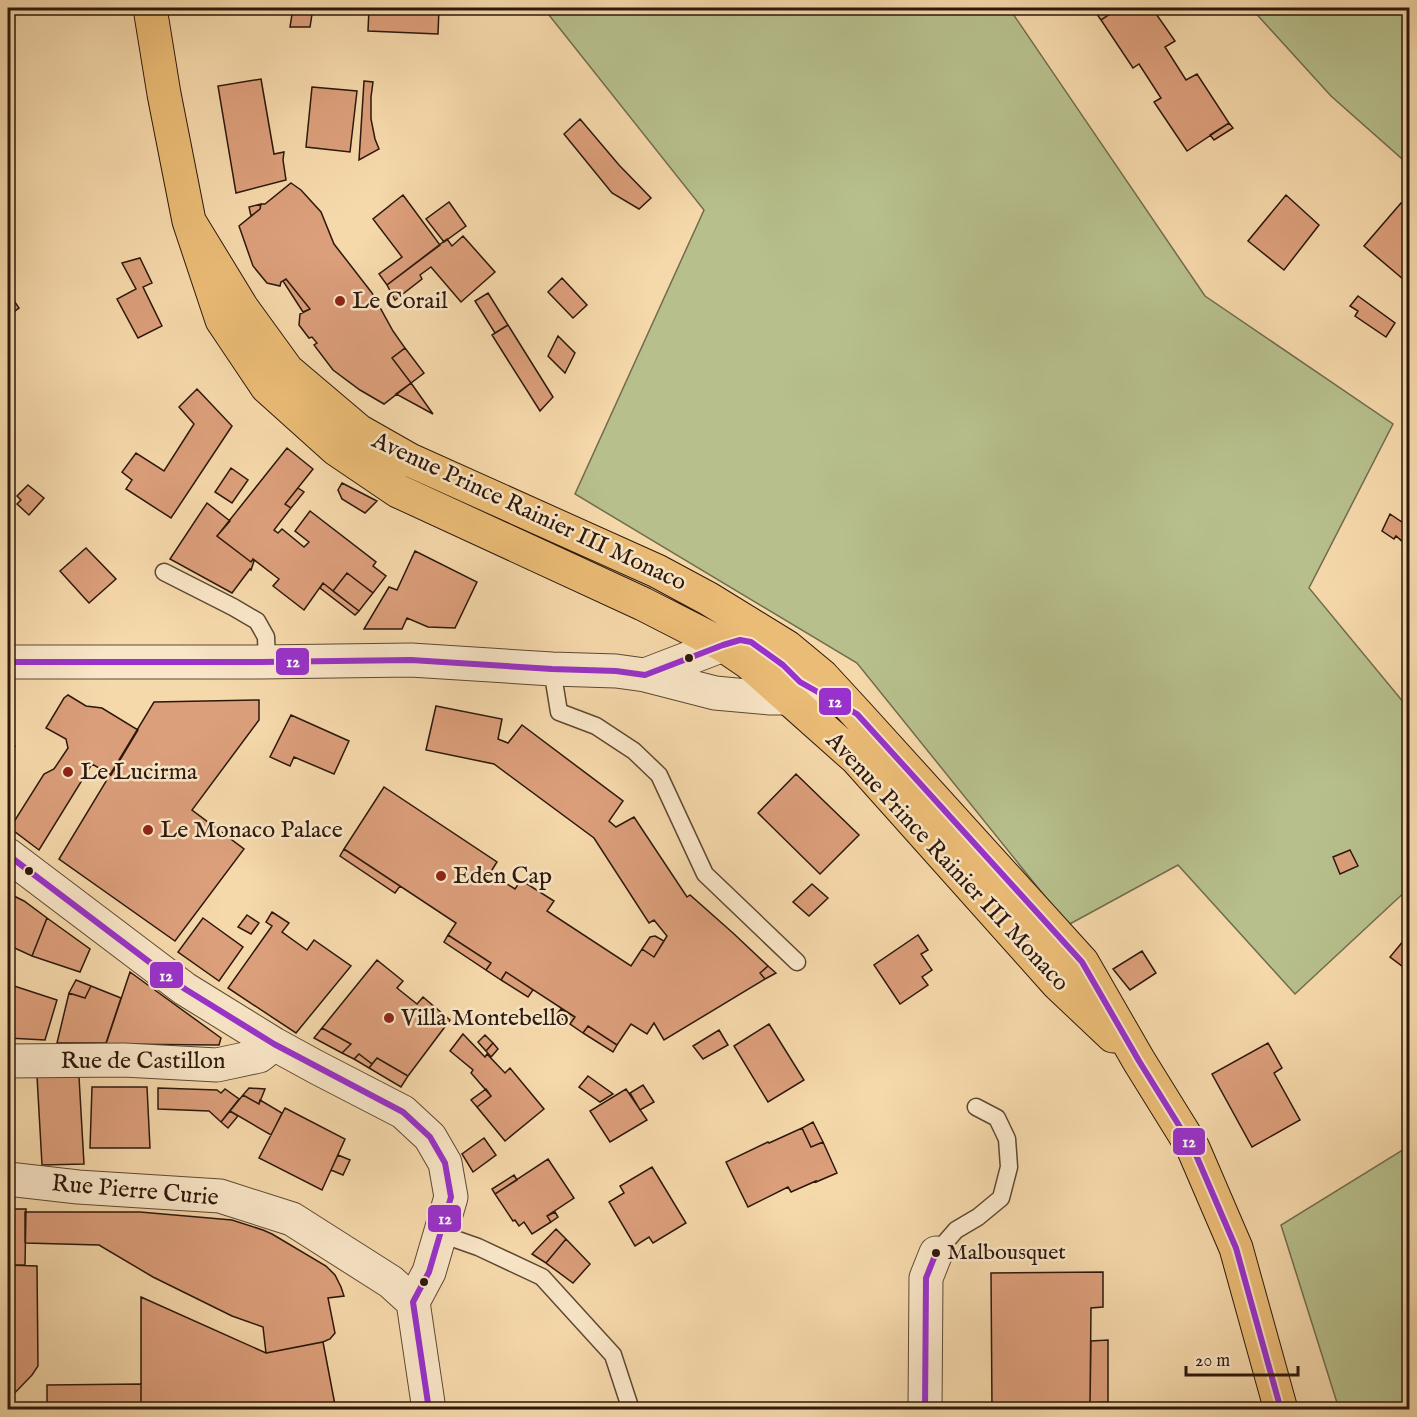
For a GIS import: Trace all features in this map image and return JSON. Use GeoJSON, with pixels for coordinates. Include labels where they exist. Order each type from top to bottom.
{"type":"FeatureCollection","features":[{"type":"Feature","properties":{"kind":"main road","name":"Avenue Prince Rainier III Monaco"},"geometry":{"type":"LineString","coordinates":[[150,8],[189,221],[222,320],[267,387],[336,449],[360,448],[410,460],[657,571],[709,599],[787,647],[822,676],[1082,962],[1193,1148],[1236,1248],[1281,1410]]}},
{"type":"Feature","properties":{"kind":"main road","name":"Avenue Prince Rainier III Monaco"},"geometry":{"type":"LineString","coordinates":[[360,448],[398,491],[643,603],[737,649],[857,759],[1058,984],[1139,1061]]}},
{"type":"Feature","properties":{"kind":"main road"},"geometry":{"type":"LineString","coordinates":[[709,599],[719,623],[737,649]]}},
{"type":"Feature","properties":{"kind":"street","name":"Avenue Prince Rainier III Monaco"},"geometry":{"type":"LineString","coordinates":[[737,649],[751,642],[783,665],[800,682],[857,714]]}},
{"type":"Feature","properties":{"kind":"street"},"geometry":{"type":"LineString","coordinates":[[645,675],[737,649]]}},
{"type":"Feature","properties":{"kind":"street"},"geometry":{"type":"LineString","coordinates":[[715,693],[737,649]]}},
{"type":"Feature","properties":{"kind":"street"},"geometry":{"type":"LineString","coordinates":[[8,662],[411,660],[616,671],[645,675],[715,693],[789,698]]}},
{"type":"Feature","properties":{"kind":"street"},"geometry":{"type":"LineString","coordinates":[[8,855],[185,989],[316,1068],[404,1112],[430,1137],[445,1163],[451,1197],[429,1272],[413,1302],[429,1410]]}},
{"type":"Feature","properties":{"kind":"street","name":"Rue de Castillon"},"geometry":{"type":"LineString","coordinates":[[8,1061],[124,1060],[218,1065],[259,1056],[274,1044]]}},
{"type":"Feature","properties":{"kind":"street","name":"Rue Pierre Curie"},"geometry":{"type":"LineString","coordinates":[[8,1179],[78,1187],[220,1196],[292,1219],[391,1282],[413,1302]]}},
{"type":"Feature","properties":{"kind":"street"},"geometry":{"type":"LineString","coordinates":[[925,1410],[926,1278],[936,1252]]}},
{"type":"Feature","properties":{"kind":"lane"},"geometry":{"type":"LineString","coordinates":[[164,572],[257,621],[267,637],[267,662]]}},
{"type":"Feature","properties":{"kind":"lane"},"geometry":{"type":"LineString","coordinates":[[552,669],[559,712],[596,726],[634,751],[659,775],[705,874],[797,962]]}},
{"type":"Feature","properties":{"kind":"lane"},"geometry":{"type":"LineString","coordinates":[[936,1252],[956,1230],[978,1217],[1001,1198],[1009,1167],[1007,1139],[997,1118],[976,1107]]}},
{"type":"Feature","properties":{"kind":"lane"},"geometry":{"type":"LineString","coordinates":[[441,1234],[478,1247],[542,1277],[613,1354],[632,1410]]}},
{"type":"Feature","properties":{"kind":"green space"},"geometry":{"type":"Polygon","coordinates":[[[549,8],[1009,8],[1205,296],[1393,424],[1309,588],[1409,709],[1409,888],[1295,994],[1178,865],[1068,925],[857,663],[575,494],[704,210],[545,10],[549,8]]]}},
{"type":"Feature","properties":{"kind":"green space"},"geometry":{"type":"Polygon","coordinates":[[[1251,8],[1409,8],[1409,165],[1331,96],[1251,8]]]}},
{"type":"Feature","properties":{"kind":"green space"},"geometry":{"type":"Polygon","coordinates":[[[1409,1146],[1409,1409],[1339,1409],[1281,1225],[1409,1146]]]}},
{"type":"Feature","properties":{"kind":"building"},"geometry":{"type":"Polygon","coordinates":[[[293,8],[313,8],[310,27],[290,27],[293,8]]]}},
{"type":"Feature","properties":{"kind":"building"},"geometry":{"type":"Polygon","coordinates":[[[369,8],[439,8],[438,34],[368,31],[369,8]]]}},
{"type":"Feature","properties":{"kind":"building"},"geometry":{"type":"Polygon","coordinates":[[[1104,8],[1119,8],[1101,20],[1096,13],[1104,8]]]}},
{"type":"Feature","properties":{"kind":"building"},"geometry":{"type":"Polygon","coordinates":[[[1119,8],[1152,8],[1175,41],[1165,47],[1186,80],[1197,74],[1229,123],[1187,151],[1154,102],[1161,98],[1139,64],[1133,68],[1101,20],[1119,8]]]}},
{"type":"Feature","properties":{"kind":"building"},"geometry":{"type":"Polygon","coordinates":[[[261,79],[274,154],[284,152],[286,180],[236,193],[218,86],[261,79]]]}},
{"type":"Feature","properties":{"kind":"building"},"geometry":{"type":"Polygon","coordinates":[[[364,81],[373,82],[371,119],[379,149],[359,160],[364,81]]]}},
{"type":"Feature","properties":{"kind":"building"},"geometry":{"type":"Polygon","coordinates":[[[312,87],[357,91],[350,152],[306,147],[312,87]]]}},
{"type":"Feature","properties":{"kind":"building"},"geometry":{"type":"Polygon","coordinates":[[[580,119],[651,198],[639,209],[612,193],[564,134],[580,119]]]}},
{"type":"Feature","properties":{"kind":"building"},"geometry":{"type":"Polygon","coordinates":[[[1229,123],[1233,128],[1214,140],[1210,135],[1229,123]]]}},
{"type":"Feature","properties":{"kind":"building","name":"Le Corail"},"geometry":{"type":"Polygon","coordinates":[[[291,183],[301,190],[321,212],[334,244],[372,293],[405,348],[392,358],[411,383],[384,404],[333,370],[314,345],[317,343],[312,337],[309,338],[299,325],[300,314],[310,309],[286,279],[281,282],[280,286],[267,283],[253,266],[239,226],[260,209],[261,204],[265,204],[291,183]]]}},
{"type":"Feature","properties":{"kind":"building"},"geometry":{"type":"Polygon","coordinates":[[[403,195],[440,245],[387,285],[379,274],[402,257],[373,219],[403,195]]]}},
{"type":"Feature","properties":{"kind":"building"},"geometry":{"type":"Polygon","coordinates":[[[1286,195],[1319,225],[1284,270],[1248,241],[1286,195]]]}},
{"type":"Feature","properties":{"kind":"building"},"geometry":{"type":"Polygon","coordinates":[[[449,202],[466,226],[444,242],[426,219],[449,202]]]}},
{"type":"Feature","properties":{"kind":"building"},"geometry":{"type":"Polygon","coordinates":[[[1401,203],[1410,210],[1410,285],[1364,246],[1401,203]]]}},
{"type":"Feature","properties":{"kind":"building"},"geometry":{"type":"Polygon","coordinates":[[[261,204],[260,209],[251,216],[249,207],[261,204]]]}},
{"type":"Feature","properties":{"kind":"building"},"geometry":{"type":"Polygon","coordinates":[[[463,236],[495,272],[461,302],[431,267],[420,275],[422,279],[395,300],[387,285],[447,239],[452,246],[463,236]]]}},
{"type":"Feature","properties":{"kind":"building"},"geometry":{"type":"Polygon","coordinates":[[[140,258],[152,283],[143,287],[162,326],[138,338],[117,299],[136,289],[122,263],[140,258]]]}},
{"type":"Feature","properties":{"kind":"building"},"geometry":{"type":"Polygon","coordinates":[[[562,278],[587,305],[573,318],[548,292],[562,278]]]}},
{"type":"Feature","properties":{"kind":"building"},"geometry":{"type":"Polygon","coordinates":[[[286,279],[310,309],[303,312],[283,281],[286,279]]]}},
{"type":"Feature","properties":{"kind":"building"},"geometry":{"type":"Polygon","coordinates":[[[8,292],[19,308],[8,316],[8,292]]]}},
{"type":"Feature","properties":{"kind":"building"},"geometry":{"type":"Polygon","coordinates":[[[488,293],[508,325],[495,333],[475,301],[488,293]]]}},
{"type":"Feature","properties":{"kind":"building"},"geometry":{"type":"Polygon","coordinates":[[[1358,296],[1395,323],[1386,337],[1355,316],[1358,311],[1350,306],[1358,296]]]}},
{"type":"Feature","properties":{"kind":"building"},"geometry":{"type":"Polygon","coordinates":[[[508,325],[553,397],[540,411],[492,335],[508,325]]]}},
{"type":"Feature","properties":{"kind":"building"},"geometry":{"type":"Polygon","coordinates":[[[558,336],[575,353],[565,373],[548,356],[558,336]]]}},
{"type":"Feature","properties":{"kind":"building"},"geometry":{"type":"Polygon","coordinates":[[[405,348],[424,373],[411,383],[392,358],[405,348]]]}},
{"type":"Feature","properties":{"kind":"building"},"geometry":{"type":"Polygon","coordinates":[[[411,383],[433,414],[396,394],[411,383]]]}},
{"type":"Feature","properties":{"kind":"building"},"geometry":{"type":"Polygon","coordinates":[[[197,389],[232,426],[171,518],[126,489],[132,480],[122,472],[136,453],[164,471],[194,424],[179,407],[197,389]]]}},
{"type":"Feature","properties":{"kind":"building"},"geometry":{"type":"Polygon","coordinates":[[[287,448],[313,469],[285,504],[291,508],[274,530],[278,533],[282,529],[304,547],[309,542],[295,531],[310,511],[376,562],[373,566],[386,576],[373,593],[347,573],[333,591],[323,583],[304,610],[273,586],[279,579],[253,559],[251,562],[217,536],[287,448]]]}},
{"type":"Feature","properties":{"kind":"building"},"geometry":{"type":"Polygon","coordinates":[[[231,468],[248,480],[232,503],[215,492],[231,468]]]}},
{"type":"Feature","properties":{"kind":"building"},"geometry":{"type":"Polygon","coordinates":[[[342,483],[377,501],[365,513],[342,499],[338,490],[342,483]]]}},
{"type":"Feature","properties":{"kind":"building"},"geometry":{"type":"Polygon","coordinates":[[[28,485],[44,498],[29,515],[17,504],[21,500],[17,496],[28,485]]]}},
{"type":"Feature","properties":{"kind":"building"},"geometry":{"type":"Polygon","coordinates":[[[298,488],[304,492],[291,508],[285,504],[298,488]]]}},
{"type":"Feature","properties":{"kind":"building"},"geometry":{"type":"Polygon","coordinates":[[[207,503],[230,521],[217,536],[251,562],[253,559],[254,561],[251,570],[232,593],[170,559],[207,503]]]}},
{"type":"Feature","properties":{"kind":"building"},"geometry":{"type":"Polygon","coordinates":[[[1390,514],[1405,524],[1410,519],[1410,553],[1403,547],[1405,544],[1396,536],[1394,539],[1382,531],[1390,514]]]}},
{"type":"Feature","properties":{"kind":"building"},"geometry":{"type":"Polygon","coordinates":[[[86,548],[116,579],[89,603],[60,571],[86,548]]]}},
{"type":"Feature","properties":{"kind":"building"},"geometry":{"type":"Polygon","coordinates":[[[415,551],[477,582],[455,628],[428,627],[407,618],[402,629],[364,629],[389,587],[397,590],[415,551]]]}},
{"type":"Feature","properties":{"kind":"building"},"geometry":{"type":"Polygon","coordinates":[[[347,573],[373,593],[359,611],[333,591],[347,573]]]}},
{"type":"Feature","properties":{"kind":"building"},"geometry":{"type":"Polygon","coordinates":[[[323,583],[359,611],[355,615],[320,588],[323,583]]]}},
{"type":"Feature","properties":{"kind":"building","name":"Le Lucirma"},"geometry":{"type":"Polygon","coordinates":[[[68,695],[86,706],[102,708],[138,730],[111,775],[92,764],[39,850],[10,828],[44,774],[54,769],[68,748],[66,739],[46,728],[68,695]]]}},
{"type":"Feature","properties":{"kind":"building","name":"Le Monaco Palace"},"geometry":{"type":"Polygon","coordinates":[[[259,700],[259,720],[192,810],[244,849],[175,941],[59,859],[154,702],[259,700]]]}},
{"type":"Feature","properties":{"kind":"building","name":"Eden Cap"},"geometry":{"type":"Polygon","coordinates":[[[436,706],[502,719],[498,739],[508,743],[522,725],[623,801],[609,821],[616,827],[634,817],[687,897],[690,895],[768,966],[760,973],[765,979],[664,1040],[654,1023],[647,1034],[631,1024],[617,1045],[588,1026],[583,1033],[570,1024],[575,1017],[506,972],[501,980],[486,970],[491,963],[448,935],[456,923],[344,849],[384,787],[497,862],[490,873],[515,889],[521,880],[554,901],[547,911],[631,966],[642,949],[654,957],[667,936],[654,920],[649,923],[594,838],[494,764],[426,750],[436,706]]]}},
{"type":"Feature","properties":{"kind":"building"},"geometry":{"type":"Polygon","coordinates":[[[291,715],[349,741],[334,774],[294,757],[290,766],[270,757],[291,715]]]}},
{"type":"Feature","properties":{"kind":"building"},"geometry":{"type":"Polygon","coordinates":[[[8,742],[15,746],[8,758],[8,742]]]}},
{"type":"Feature","properties":{"kind":"building"},"geometry":{"type":"Polygon","coordinates":[[[796,774],[859,835],[820,874],[758,813],[796,774]]]}},
{"type":"Feature","properties":{"kind":"building"},"geometry":{"type":"Polygon","coordinates":[[[344,849],[400,886],[395,893],[340,856],[344,849]]]}},
{"type":"Feature","properties":{"kind":"building"},"geometry":{"type":"Polygon","coordinates":[[[1350,850],[1358,866],[1340,874],[1333,857],[1350,850]]]}},
{"type":"Feature","properties":{"kind":"building"},"geometry":{"type":"Polygon","coordinates":[[[812,884],[828,898],[809,916],[793,902],[812,884]]]}},
{"type":"Feature","properties":{"kind":"building"},"geometry":{"type":"Polygon","coordinates":[[[14,896],[47,918],[32,956],[8,945],[8,915],[14,896]]]}},
{"type":"Feature","properties":{"kind":"building"},"geometry":{"type":"Polygon","coordinates":[[[272,912],[289,923],[282,932],[307,950],[314,940],[351,966],[296,1033],[228,988],[272,926],[266,922],[272,912]]]}},
{"type":"Feature","properties":{"kind":"building"},"geometry":{"type":"Polygon","coordinates":[[[247,915],[259,923],[251,934],[238,927],[247,915]]]}},
{"type":"Feature","properties":{"kind":"building"},"geometry":{"type":"Polygon","coordinates":[[[47,918],[90,949],[80,972],[32,956],[47,918]]]}},
{"type":"Feature","properties":{"kind":"building"},"geometry":{"type":"Polygon","coordinates":[[[203,918],[243,947],[219,981],[178,952],[203,918]]]}},
{"type":"Feature","properties":{"kind":"building"},"geometry":{"type":"Polygon","coordinates":[[[448,935],[491,963],[486,970],[444,942],[448,935]]]}},
{"type":"Feature","properties":{"kind":"building"},"geometry":{"type":"Polygon","coordinates":[[[918,935],[928,950],[921,954],[932,970],[922,977],[928,985],[900,1004],[874,965],[918,935]]]}},
{"type":"Feature","properties":{"kind":"building"},"geometry":{"type":"Polygon","coordinates":[[[655,936],[664,941],[654,957],[642,949],[650,937],[655,936]]]}},
{"type":"Feature","properties":{"kind":"building"},"geometry":{"type":"Polygon","coordinates":[[[1404,940],[1410,944],[1410,972],[1390,957],[1404,940]]]}},
{"type":"Feature","properties":{"kind":"building"},"geometry":{"type":"Polygon","coordinates":[[[1142,951],[1156,973],[1130,990],[1113,969],[1142,951]]]}},
{"type":"Feature","properties":{"kind":"building","name":"Villa Montebello"},"geometry":{"type":"Polygon","coordinates":[[[377,960],[403,981],[397,988],[417,1004],[423,997],[450,1020],[408,1076],[377,1058],[372,1064],[359,1054],[354,1059],[342,1053],[351,1044],[322,1028],[377,960]]]}},
{"type":"Feature","properties":{"kind":"building"},"geometry":{"type":"Polygon","coordinates":[[[768,966],[776,973],[765,979],[760,973],[768,966]]]}},
{"type":"Feature","properties":{"kind":"building"},"geometry":{"type":"Polygon","coordinates":[[[130,972],[221,1038],[219,1045],[106,1044],[130,972]]]}},
{"type":"Feature","properties":{"kind":"building"},"geometry":{"type":"Polygon","coordinates":[[[506,972],[533,990],[528,997],[501,980],[506,972]]]}},
{"type":"Feature","properties":{"kind":"building"},"geometry":{"type":"Polygon","coordinates":[[[76,980],[91,986],[85,998],[69,993],[76,980]]]}},
{"type":"Feature","properties":{"kind":"building"},"geometry":{"type":"Polygon","coordinates":[[[8,984],[57,1000],[45,1040],[8,1038],[8,984]]]}},
{"type":"Feature","properties":{"kind":"building"},"geometry":{"type":"Polygon","coordinates":[[[91,986],[121,998],[106,1043],[57,1043],[69,993],[85,998],[91,986]]]}},
{"type":"Feature","properties":{"kind":"building"},"geometry":{"type":"Polygon","coordinates":[[[561,1009],[575,1017],[570,1024],[556,1015],[561,1009]]]}},
{"type":"Feature","properties":{"kind":"building"},"geometry":{"type":"Polygon","coordinates":[[[769,1024],[804,1080],[768,1102],[734,1046],[769,1024]]]}},
{"type":"Feature","properties":{"kind":"building"},"geometry":{"type":"Polygon","coordinates":[[[588,1026],[617,1045],[613,1052],[583,1033],[588,1026]]]}},
{"type":"Feature","properties":{"kind":"building"},"geometry":{"type":"Polygon","coordinates":[[[322,1028],[351,1044],[342,1053],[314,1038],[322,1028]]]}},
{"type":"Feature","properties":{"kind":"building"},"geometry":{"type":"Polygon","coordinates":[[[719,1030],[728,1045],[703,1059],[693,1046],[719,1030]]]}},
{"type":"Feature","properties":{"kind":"building"},"geometry":{"type":"Polygon","coordinates":[[[463,1034],[485,1057],[487,1054],[505,1073],[510,1068],[544,1109],[505,1141],[477,1107],[491,1096],[471,1073],[473,1070],[450,1051],[463,1034]]]}},
{"type":"Feature","properties":{"kind":"building"},"geometry":{"type":"Polygon","coordinates":[[[485,1035],[493,1043],[486,1051],[478,1042],[485,1035]]]}},
{"type":"Feature","properties":{"kind":"building"},"geometry":{"type":"Polygon","coordinates":[[[493,1043],[498,1049],[491,1057],[486,1051],[493,1043]]]}},
{"type":"Feature","properties":{"kind":"building"},"geometry":{"type":"Polygon","coordinates":[[[1268,1043],[1282,1068],[1274,1073],[1300,1120],[1252,1147],[1212,1074],[1268,1043]]]}},
{"type":"Feature","properties":{"kind":"building"},"geometry":{"type":"Polygon","coordinates":[[[359,1054],[372,1064],[369,1068],[354,1059],[359,1054]]]}},
{"type":"Feature","properties":{"kind":"building"},"geometry":{"type":"Polygon","coordinates":[[[377,1058],[408,1076],[401,1087],[369,1068],[377,1058]]]}},
{"type":"Feature","properties":{"kind":"building"},"geometry":{"type":"Polygon","coordinates":[[[37,1076],[79,1077],[84,1164],[42,1165],[37,1076]]]}},
{"type":"Feature","properties":{"kind":"building"},"geometry":{"type":"Polygon","coordinates":[[[588,1076],[613,1094],[600,1102],[579,1087],[588,1076]]]}},
{"type":"Feature","properties":{"kind":"building"},"geometry":{"type":"Polygon","coordinates":[[[643,1085],[654,1102],[640,1110],[630,1093],[643,1085]]]}},
{"type":"Feature","properties":{"kind":"building"},"geometry":{"type":"Polygon","coordinates":[[[92,1087],[147,1087],[150,1148],[90,1148],[92,1087]]]}},
{"type":"Feature","properties":{"kind":"building"},"geometry":{"type":"Polygon","coordinates":[[[158,1088],[217,1090],[221,1093],[225,1089],[239,1099],[221,1122],[209,1111],[158,1109],[158,1088]]]}},
{"type":"Feature","properties":{"kind":"building"},"geometry":{"type":"Polygon","coordinates":[[[249,1088],[265,1089],[259,1104],[243,1095],[249,1088]]]}},
{"type":"Feature","properties":{"kind":"building"},"geometry":{"type":"Polygon","coordinates":[[[486,1089],[491,1096],[477,1107],[471,1100],[486,1089]]]}},
{"type":"Feature","properties":{"kind":"building"},"geometry":{"type":"Polygon","coordinates":[[[626,1089],[647,1120],[610,1142],[590,1111],[626,1089]]]}},
{"type":"Feature","properties":{"kind":"building"},"geometry":{"type":"Polygon","coordinates":[[[243,1095],[259,1104],[260,1100],[282,1113],[271,1135],[230,1111],[243,1095]]]}},
{"type":"Feature","properties":{"kind":"building"},"geometry":{"type":"Polygon","coordinates":[[[285,1108],[345,1139],[322,1190],[259,1158],[285,1108]]]}},
{"type":"Feature","properties":{"kind":"building"},"geometry":{"type":"Polygon","coordinates":[[[230,1111],[238,1116],[228,1128],[221,1122],[230,1111]]]}},
{"type":"Feature","properties":{"kind":"building"},"geometry":{"type":"Polygon","coordinates":[[[813,1122],[823,1142],[811,1147],[802,1128],[813,1122]]]}},
{"type":"Feature","properties":{"kind":"building"},"geometry":{"type":"Polygon","coordinates":[[[802,1128],[811,1147],[823,1142],[837,1173],[791,1192],[788,1187],[748,1207],[726,1162],[802,1128]]]}},
{"type":"Feature","properties":{"kind":"building"},"geometry":{"type":"Polygon","coordinates":[[[484,1138],[496,1155],[473,1172],[462,1154],[484,1138]]]}},
{"type":"Feature","properties":{"kind":"building"},"geometry":{"type":"Polygon","coordinates":[[[338,1155],[350,1160],[343,1175],[331,1170],[338,1155]]]}},
{"type":"Feature","properties":{"kind":"building"},"geometry":{"type":"Polygon","coordinates":[[[548,1159],[574,1198],[547,1216],[551,1222],[532,1234],[524,1222],[519,1226],[515,1220],[513,1221],[495,1194],[548,1159]]]}},
{"type":"Feature","properties":{"kind":"building"},"geometry":{"type":"Polygon","coordinates":[[[652,1167],[686,1223],[653,1243],[649,1237],[635,1246],[609,1202],[624,1193],[620,1186],[652,1167]]]}},
{"type":"Feature","properties":{"kind":"building"},"geometry":{"type":"Polygon","coordinates":[[[514,1175],[517,1180],[495,1194],[492,1189],[514,1175]]]}},
{"type":"Feature","properties":{"kind":"building"},"geometry":{"type":"Polygon","coordinates":[[[8,1209],[26,1209],[25,1265],[8,1265],[8,1209]]]}},
{"type":"Feature","properties":{"kind":"building"},"geometry":{"type":"Polygon","coordinates":[[[25,1212],[140,1212],[232,1220],[263,1230],[326,1266],[335,1275],[344,1296],[328,1298],[335,1333],[323,1342],[266,1353],[263,1327],[232,1316],[153,1277],[99,1245],[25,1243],[25,1212]]]}},
{"type":"Feature","properties":{"kind":"building"},"geometry":{"type":"Polygon","coordinates":[[[555,1212],[558,1217],[551,1222],[547,1216],[555,1212]]]}},
{"type":"Feature","properties":{"kind":"building"},"geometry":{"type":"Polygon","coordinates":[[[556,1229],[566,1239],[546,1263],[532,1254],[556,1229]]]}},
{"type":"Feature","properties":{"kind":"building"},"geometry":{"type":"Polygon","coordinates":[[[566,1239],[590,1264],[573,1283],[546,1263],[566,1239]]]}},
{"type":"Feature","properties":{"kind":"building"},"geometry":{"type":"Polygon","coordinates":[[[8,1265],[37,1266],[38,1366],[8,1400],[8,1265]]]}},
{"type":"Feature","properties":{"kind":"building"},"geometry":{"type":"Polygon","coordinates":[[[1103,1272],[1103,1307],[1091,1308],[1090,1403],[1108,1402],[1108,1410],[992,1410],[991,1273],[1103,1272]]]}},
{"type":"Feature","properties":{"kind":"building"},"geometry":{"type":"Polygon","coordinates":[[[141,1297],[266,1353],[323,1342],[336,1410],[141,1410],[141,1297]]]}},
{"type":"Feature","properties":{"kind":"building"},"geometry":{"type":"Polygon","coordinates":[[[1108,1340],[1108,1402],[1090,1403],[1091,1341],[1108,1340]]]}},
{"type":"Feature","properties":{"kind":"building"},"geometry":{"type":"Polygon","coordinates":[[[141,1384],[141,1410],[47,1410],[47,1385],[141,1384]]]}},
{"type":"Feature","properties":{"kind":"transit line","name":"12"},"geometry":{"type":"LineString","coordinates":[[8,662],[411,660],[616,671],[645,675],[723,645],[740,640],[751,642],[783,665],[800,682],[857,714],[1082,962],[1193,1148],[1236,1248],[1281,1410]]}},
{"type":"Feature","properties":{"kind":"transit line","name":"12"},"geometry":{"type":"LineString","coordinates":[[8,855],[185,989],[274,1044],[403,1112],[430,1137],[445,1163],[451,1197],[429,1272],[413,1302],[429,1410]]}},
{"type":"Feature","properties":{"kind":"transit line","name":"12"},"geometry":{"type":"LineString","coordinates":[[925,1410],[926,1278],[936,1253]]}},
{"type":"Feature","properties":{"kind":"place","name":"Le Corail"},"geometry":{"type":"Point","coordinates":[340,301]}},
{"type":"Feature","properties":{"kind":"place","name":"Le Lucirma"},"geometry":{"type":"Point","coordinates":[68,772]}},
{"type":"Feature","properties":{"kind":"place","name":"Le Monaco Palace"},"geometry":{"type":"Point","coordinates":[148,830]}},
{"type":"Feature","properties":{"kind":"place","name":"Eden Cap"},"geometry":{"type":"Point","coordinates":[441,876]}},
{"type":"Feature","properties":{"kind":"place","name":"Villa Montebello"},"geometry":{"type":"Point","coordinates":[389,1018]}},
{"type":"Feature","properties":{"kind":"place","name":"Malbousquet"},"geometry":{"type":"Point","coordinates":[936,1253]}}]}
